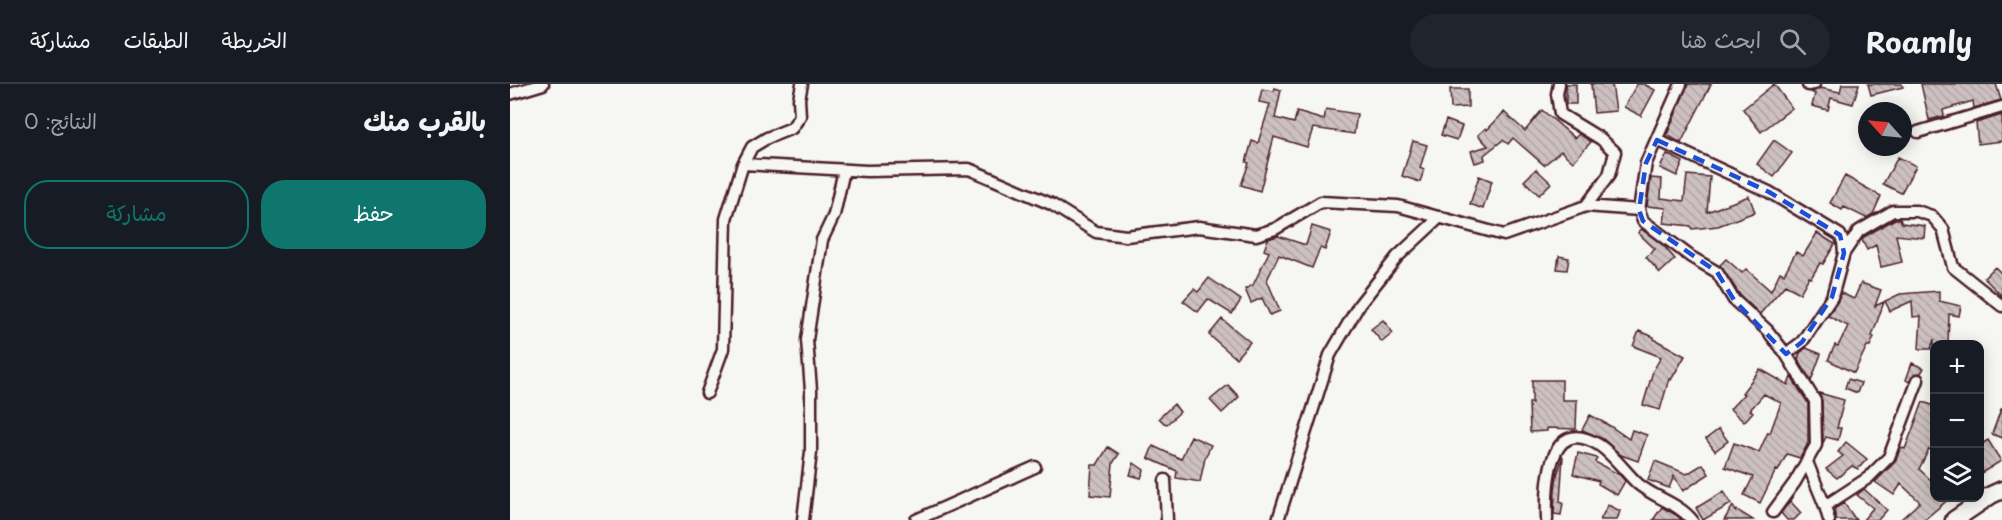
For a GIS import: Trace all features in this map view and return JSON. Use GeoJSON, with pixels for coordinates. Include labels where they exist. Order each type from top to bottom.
{"type":"FeatureCollection","features":[{"type":"Feature","properties":{"kind":"main road"},"geometry":{"type":"LineString","coordinates":[[1954,520],[2002,490]]}},
{"type":"Feature","properties":{"kind":"main road"},"geometry":{"type":"LineString","coordinates":[[1975,520],[2002,501]]}},
{"type":"Feature","properties":{"kind":"street"},"geometry":{"type":"LineString","coordinates":[[510,94],[543,84]]}},
{"type":"Feature","properties":{"kind":"street"},"geometry":{"type":"LineString","coordinates":[[707,393],[723,349],[726,219],[742,164],[752,147],[792,128],[800,116],[799,99],[802,84]]}},
{"type":"Feature","properties":{"kind":"street"},"geometry":{"type":"LineString","coordinates":[[1559,84],[1557,94],[1560,114],[1601,139],[1615,152],[1609,174],[1586,206]]}},
{"type":"Feature","properties":{"kind":"street"},"geometry":{"type":"LineString","coordinates":[[1682,84],[1646,163],[1639,210],[1642,220],[1717,272],[1734,300],[1767,330],[1786,354],[1815,401],[1816,445],[1795,482],[1773,512]]}},
{"type":"Feature","properties":{"kind":"street"},"geometry":{"type":"LineString","coordinates":[[1918,132],[2002,107]]}},
{"type":"Feature","properties":{"kind":"street"},"geometry":{"type":"LineString","coordinates":[[1657,141],[1779,198],[1840,235],[1844,253]]}},
{"type":"Feature","properties":{"kind":"street"},"geometry":{"type":"LineString","coordinates":[[742,164],[867,171],[969,169],[1051,204],[1096,232],[1126,236],[1200,227],[1256,235],[1275,229],[1321,202],[1398,206],[1504,235],[1586,206],[1639,210]]}},
{"type":"Feature","properties":{"kind":"street"},"geometry":{"type":"LineString","coordinates":[[803,520],[811,452],[811,390],[807,340],[822,240],[834,215],[844,170]]}},
{"type":"Feature","properties":{"kind":"street"},"geometry":{"type":"LineString","coordinates":[[1786,354],[1802,342],[1832,297],[1844,253],[1859,231],[1893,211],[1917,211],[1932,216],[1943,229],[1953,267],[2002,306]]}},
{"type":"Feature","properties":{"kind":"street"},"geometry":{"type":"LineString","coordinates":[[1278,520],[1330,355],[1359,305],[1396,257],[1440,218]]}},
{"type":"Feature","properties":{"kind":"street"},"geometry":{"type":"LineString","coordinates":[[1825,506],[1861,484],[1889,458],[1918,380]]}},
{"type":"Feature","properties":{"kind":"street"},"geometry":{"type":"LineString","coordinates":[[1547,520],[1546,500],[1556,450],[1563,441],[1577,437],[1599,445],[1639,485],[1663,498],[1692,520]]}},
{"type":"Feature","properties":{"kind":"street"},"geometry":{"type":"LineString","coordinates":[[1807,462],[1829,520]]}},
{"type":"Feature","properties":{"kind":"street"},"geometry":{"type":"LineString","coordinates":[[916,520],[1035,467]]}},
{"type":"Feature","properties":{"kind":"street"},"geometry":{"type":"LineString","coordinates":[[1165,480],[1167,520]]}},
{"type":"Feature","properties":{"kind":"highlighted area"},"geometry":{"type":"Polygon","coordinates":[[[1657,140],[1769,192],[1840,235],[1844,253],[1832,297],[1802,342],[1786,354],[1734,300],[1717,272],[1643,221],[1639,210],[1646,163],[1657,140]]]}},
{"type":"Feature","properties":{"kind":"building"},"geometry":{"type":"Polygon","coordinates":[[[1566,84],[1576,84],[1576,104],[1566,104],[1566,84]]]}},
{"type":"Feature","properties":{"kind":"building"},"geometry":{"type":"Polygon","coordinates":[[[1591,84],[1612,84],[1616,111],[1594,113],[1591,84]]]}},
{"type":"Feature","properties":{"kind":"building"},"geometry":{"type":"Polygon","coordinates":[[[1637,84],[1644,84],[1655,90],[1641,116],[1624,107],[1637,84]]]}},
{"type":"Feature","properties":{"kind":"building"},"geometry":{"type":"Polygon","coordinates":[[[1688,84],[1711,84],[1681,143],[1667,135],[1688,84]]]}},
{"type":"Feature","properties":{"kind":"building"},"geometry":{"type":"Polygon","coordinates":[[[1774,84],[1792,108],[1761,132],[1743,109],[1774,84]]]}},
{"type":"Feature","properties":{"kind":"building"},"geometry":{"type":"Polygon","coordinates":[[[1842,84],[1859,84],[1853,104],[1831,98],[1828,110],[1812,106],[1815,94],[1811,92],[1820,88],[1840,92],[1842,84]]]}},
{"type":"Feature","properties":{"kind":"building"},"geometry":{"type":"Polygon","coordinates":[[[1868,84],[1902,84],[1903,87],[1871,95],[1868,84]]]}},
{"type":"Feature","properties":{"kind":"building"},"geometry":{"type":"Polygon","coordinates":[[[1921,84],[1996,84],[2001,100],[1974,108],[1973,101],[1943,110],[1944,116],[1929,120],[1921,84]]]}},
{"type":"Feature","properties":{"kind":"building"},"geometry":{"type":"Polygon","coordinates":[[[1275,88],[1281,90],[1275,118],[1294,123],[1297,112],[1324,120],[1326,109],[1357,114],[1354,134],[1313,128],[1307,147],[1274,137],[1260,191],[1241,185],[1249,163],[1246,162],[1252,141],[1258,143],[1270,104],[1259,102],[1262,89],[1274,91],[1275,88]]]}},
{"type":"Feature","properties":{"kind":"building"},"geometry":{"type":"Polygon","coordinates":[[[1450,89],[1468,89],[1468,107],[1451,108],[1450,89]]]}},
{"type":"Feature","properties":{"kind":"building"},"geometry":{"type":"Polygon","coordinates":[[[1542,110],[1575,138],[1579,134],[1591,142],[1573,162],[1561,151],[1544,165],[1513,138],[1508,144],[1503,140],[1484,155],[1485,160],[1475,163],[1471,151],[1488,146],[1478,135],[1486,128],[1487,130],[1504,112],[1525,131],[1542,110]]]}},
{"type":"Feature","properties":{"kind":"building"},"geometry":{"type":"Polygon","coordinates":[[[2002,115],[2002,141],[1978,144],[1976,123],[2002,115]]]}},
{"type":"Feature","properties":{"kind":"building"},"geometry":{"type":"Polygon","coordinates":[[[1446,120],[1462,126],[1457,140],[1441,135],[1446,120]]]}},
{"type":"Feature","properties":{"kind":"building"},"geometry":{"type":"Polygon","coordinates":[[[1774,140],[1792,153],[1774,177],[1757,164],[1774,140]]]}},
{"type":"Feature","properties":{"kind":"building"},"geometry":{"type":"Polygon","coordinates":[[[1413,141],[1427,145],[1420,168],[1424,170],[1420,182],[1402,176],[1413,141]]]}},
{"type":"Feature","properties":{"kind":"building"},"geometry":{"type":"Polygon","coordinates":[[[1667,154],[1683,162],[1677,176],[1660,168],[1667,154]]]}},
{"type":"Feature","properties":{"kind":"building"},"geometry":{"type":"Polygon","coordinates":[[[1898,157],[1916,166],[1901,193],[1883,184],[1898,157]]]}},
{"type":"Feature","properties":{"kind":"building"},"geometry":{"type":"Polygon","coordinates":[[[1536,169],[1551,183],[1539,195],[1524,181],[1536,169]]]}},
{"type":"Feature","properties":{"kind":"building"},"geometry":{"type":"Polygon","coordinates":[[[1687,175],[1710,177],[1707,212],[1749,196],[1755,212],[1718,226],[1692,229],[1691,226],[1664,223],[1666,208],[1647,206],[1651,178],[1662,179],[1661,198],[1684,201],[1687,175]]]}},
{"type":"Feature","properties":{"kind":"building"},"geometry":{"type":"Polygon","coordinates":[[[1479,176],[1492,181],[1483,209],[1470,204],[1479,176]]]}},
{"type":"Feature","properties":{"kind":"building"},"geometry":{"type":"Polygon","coordinates":[[[1845,176],[1881,196],[1873,214],[1866,218],[1844,207],[1842,210],[1830,203],[1845,176]]]}},
{"type":"Feature","properties":{"kind":"building"},"geometry":{"type":"Polygon","coordinates":[[[1895,219],[1900,219],[1902,223],[1925,226],[1924,238],[1896,235],[1902,262],[1881,267],[1876,245],[1867,250],[1862,240],[1895,219]]]}},
{"type":"Feature","properties":{"kind":"building"},"geometry":{"type":"Polygon","coordinates":[[[1312,226],[1331,232],[1325,250],[1320,248],[1312,268],[1279,255],[1267,280],[1280,311],[1270,315],[1262,298],[1251,303],[1245,289],[1253,285],[1269,252],[1264,250],[1268,239],[1278,236],[1306,245],[1312,226]]]}},
{"type":"Feature","properties":{"kind":"building"},"geometry":{"type":"Polygon","coordinates":[[[1641,229],[1664,246],[1675,259],[1660,273],[1646,257],[1655,249],[1638,233],[1641,229]]]}},
{"type":"Feature","properties":{"kind":"building"},"geometry":{"type":"Polygon","coordinates":[[[1817,233],[1835,244],[1823,264],[1820,263],[1800,293],[1785,285],[1760,314],[1740,295],[1720,265],[1726,259],[1742,273],[1746,269],[1771,291],[1780,272],[1784,274],[1796,252],[1803,256],[1817,233]]]}},
{"type":"Feature","properties":{"kind":"building"},"geometry":{"type":"Polygon","coordinates":[[[1559,256],[1569,258],[1567,270],[1557,269],[1559,256]]]}},
{"type":"Feature","properties":{"kind":"building"},"geometry":{"type":"Polygon","coordinates":[[[1995,267],[2002,274],[2002,296],[1984,278],[1995,267]]]}},
{"type":"Feature","properties":{"kind":"building"},"geometry":{"type":"Polygon","coordinates":[[[1209,278],[1241,300],[1232,314],[1208,299],[1198,312],[1183,301],[1194,289],[1198,292],[1209,278]]]}},
{"type":"Feature","properties":{"kind":"building"},"geometry":{"type":"Polygon","coordinates":[[[1861,283],[1881,290],[1875,306],[1884,302],[1872,336],[1874,337],[1854,373],[1828,360],[1848,326],[1828,316],[1841,293],[1854,299],[1861,283]]]}},
{"type":"Feature","properties":{"kind":"building"},"geometry":{"type":"Polygon","coordinates":[[[1939,291],[1939,301],[1961,306],[1959,316],[1949,314],[1948,340],[1930,340],[1930,349],[1919,349],[1921,316],[1913,317],[1912,301],[1890,311],[1885,301],[1900,294],[1939,291]]]}},
{"type":"Feature","properties":{"kind":"building"},"geometry":{"type":"Polygon","coordinates":[[[1222,319],[1250,342],[1236,358],[1209,335],[1222,319]]]}},
{"type":"Feature","properties":{"kind":"building"},"geometry":{"type":"Polygon","coordinates":[[[1383,320],[1393,333],[1382,342],[1371,329],[1383,320]]]}},
{"type":"Feature","properties":{"kind":"building"},"geometry":{"type":"Polygon","coordinates":[[[1639,331],[1654,337],[1685,356],[1671,380],[1669,379],[1660,410],[1643,405],[1653,371],[1661,357],[1633,346],[1639,331]]]}},
{"type":"Feature","properties":{"kind":"building"},"geometry":{"type":"Polygon","coordinates":[[[1806,348],[1821,354],[1811,381],[1798,359],[1800,353],[1806,348]]]}},
{"type":"Feature","properties":{"kind":"building"},"geometry":{"type":"Polygon","coordinates":[[[1912,363],[1924,368],[1921,373],[1914,374],[1909,382],[1906,380],[1912,363]]]}},
{"type":"Feature","properties":{"kind":"building"},"geometry":{"type":"Polygon","coordinates":[[[1760,369],[1788,385],[1791,377],[1808,403],[1808,443],[1800,458],[1787,454],[1778,471],[1776,470],[1760,503],[1744,495],[1753,477],[1725,467],[1734,443],[1759,452],[1768,432],[1770,433],[1781,403],[1764,394],[1750,410],[1753,412],[1744,422],[1730,409],[1744,394],[1742,393],[1760,369]]]}},
{"type":"Feature","properties":{"kind":"building"},"geometry":{"type":"Polygon","coordinates":[[[1848,379],[1861,383],[1857,393],[1845,388],[1848,379]]]}},
{"type":"Feature","properties":{"kind":"building"},"geometry":{"type":"Polygon","coordinates":[[[1532,380],[1562,380],[1562,400],[1577,400],[1576,429],[1547,428],[1547,431],[1530,432],[1529,403],[1532,403],[1532,380]]]}},
{"type":"Feature","properties":{"kind":"building"},"geometry":{"type":"Polygon","coordinates":[[[1228,385],[1239,397],[1222,413],[1210,400],[1228,385]]]}},
{"type":"Feature","properties":{"kind":"building"},"geometry":{"type":"Polygon","coordinates":[[[1819,393],[1844,400],[1837,428],[1841,428],[1838,440],[1826,437],[1823,443],[1822,401],[1819,393]]]}},
{"type":"Feature","properties":{"kind":"building"},"geometry":{"type":"Polygon","coordinates":[[[1923,402],[1930,404],[1930,449],[1919,469],[1930,479],[1930,502],[1945,502],[1924,520],[1900,520],[1920,502],[1901,484],[1894,495],[1875,482],[1895,462],[1901,447],[1905,449],[1923,402]]]}},
{"type":"Feature","properties":{"kind":"building"},"geometry":{"type":"Polygon","coordinates":[[[1174,404],[1180,412],[1167,424],[1164,423],[1159,418],[1174,404]]]}},
{"type":"Feature","properties":{"kind":"building"},"geometry":{"type":"Polygon","coordinates":[[[2002,409],[2002,438],[1992,434],[2002,409]]]}},
{"type":"Feature","properties":{"kind":"building"},"geometry":{"type":"Polygon","coordinates":[[[1590,415],[1629,439],[1632,430],[1647,435],[1638,461],[1621,455],[1603,439],[1582,430],[1590,415]]]}},
{"type":"Feature","properties":{"kind":"building"},"geometry":{"type":"Polygon","coordinates":[[[1719,429],[1728,441],[1715,451],[1706,439],[1719,429]]]}},
{"type":"Feature","properties":{"kind":"building"},"geometry":{"type":"Polygon","coordinates":[[[1191,436],[1211,445],[1205,458],[1200,482],[1176,478],[1177,471],[1148,458],[1153,446],[1181,459],[1191,436]]]}},
{"type":"Feature","properties":{"kind":"building"},"geometry":{"type":"Polygon","coordinates":[[[1988,440],[2001,461],[1984,472],[1984,448],[1984,442],[1988,440]]]}},
{"type":"Feature","properties":{"kind":"building"},"geometry":{"type":"Polygon","coordinates":[[[1846,442],[1867,459],[1858,469],[1852,466],[1837,478],[1826,469],[1843,456],[1838,452],[1846,442]]]}},
{"type":"Feature","properties":{"kind":"building"},"geometry":{"type":"Polygon","coordinates":[[[1108,447],[1119,454],[1113,463],[1110,497],[1090,495],[1092,465],[1097,465],[1108,447]]]}},
{"type":"Feature","properties":{"kind":"building"},"geometry":{"type":"Polygon","coordinates":[[[1578,453],[1597,458],[1595,462],[1620,475],[1625,481],[1617,495],[1598,484],[1599,481],[1573,474],[1578,453]]]}},
{"type":"Feature","properties":{"kind":"building"},"geometry":{"type":"Polygon","coordinates":[[[1563,456],[1561,515],[1554,514],[1557,475],[1563,456]]]}},
{"type":"Feature","properties":{"kind":"building"},"geometry":{"type":"Polygon","coordinates":[[[1655,461],[1687,474],[1703,464],[1709,474],[1683,491],[1674,476],[1669,488],[1648,480],[1655,461]]]}},
{"type":"Feature","properties":{"kind":"building"},"geometry":{"type":"Polygon","coordinates":[[[1134,463],[1144,470],[1141,478],[1130,475],[1134,463]]]}},
{"type":"Feature","properties":{"kind":"building"},"geometry":{"type":"Polygon","coordinates":[[[1864,489],[1887,510],[1878,520],[1863,520],[1873,508],[1857,495],[1864,489]]]}},
{"type":"Feature","properties":{"kind":"building"},"geometry":{"type":"Polygon","coordinates":[[[1724,491],[1731,504],[1703,520],[1696,508],[1724,491]]]}},
{"type":"Feature","properties":{"kind":"building"},"geometry":{"type":"Polygon","coordinates":[[[1790,501],[1801,513],[1794,520],[1787,520],[1781,513],[1790,501]]]}},
{"type":"Feature","properties":{"kind":"building"},"geometry":{"type":"Polygon","coordinates":[[[1844,503],[1856,520],[1836,520],[1834,509],[1844,503]]]}},
{"type":"Feature","properties":{"kind":"building"},"geometry":{"type":"Polygon","coordinates":[[[1608,505],[1620,511],[1617,520],[1600,520],[1608,505]]]}},
{"type":"Feature","properties":{"kind":"building"},"geometry":{"type":"Polygon","coordinates":[[[1733,506],[1736,512],[1737,510],[1753,520],[1724,520],[1733,506]]]}},
{"type":"Feature","properties":{"kind":"building"},"geometry":{"type":"Polygon","coordinates":[[[1662,507],[1676,515],[1682,520],[1653,520],[1662,507]]]}}]}
